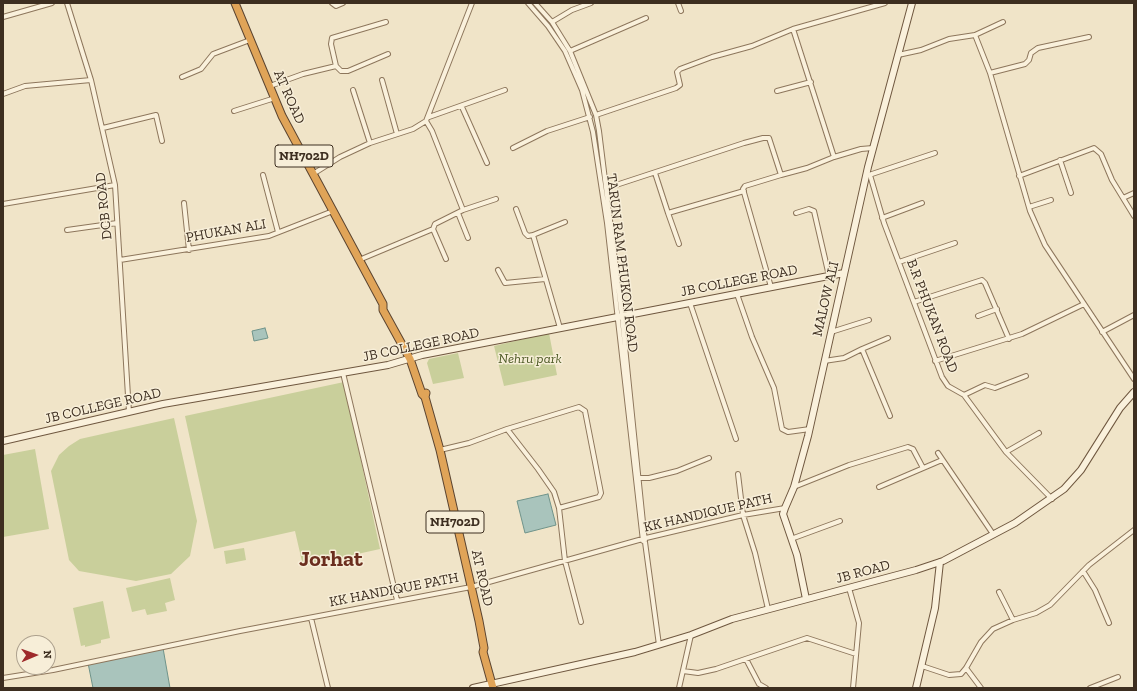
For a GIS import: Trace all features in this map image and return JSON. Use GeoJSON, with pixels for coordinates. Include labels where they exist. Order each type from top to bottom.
{"type":"FeatureCollection","features":[{"type":"Feature","properties":{"kind":"highway","name":"AT ROAD"},"geometry":{"type":"LineString","coordinates":[[235,3],[275,98],[313,174],[383,304],[383,310],[412,358],[440,450],[471,586],[484,648],[483,652],[494,685]]}},
{"type":"Feature","properties":{"kind":"street"},"geometry":{"type":"LineString","coordinates":[[3,17],[52,3]]}},
{"type":"Feature","properties":{"kind":"street","name":"DCB ROAD"},"geometry":{"type":"LineString","coordinates":[[67,3],[91,80],[115,185],[129,412]]}},
{"type":"Feature","properties":{"kind":"street"},"geometry":{"type":"LineString","coordinates":[[332,3],[336,6],[344,3]]}},
{"type":"Feature","properties":{"kind":"street"},"geometry":{"type":"LineString","coordinates":[[463,210],[428,119],[472,3]]}},
{"type":"Feature","properties":{"kind":"street","name":"TARUN RAM PHUKON ROAD"},"geometry":{"type":"LineString","coordinates":[[528,3],[548,26],[565,51],[582,90],[590,117],[620,317],[640,478],[644,540]]}},
{"type":"Feature","properties":{"kind":"street","name":"TARUN RAM PHUKON ROAD"},"geometry":{"type":"LineString","coordinates":[[535,3],[552,22],[570,51],[596,115],[607,188],[644,540],[660,645]]}},
{"type":"Feature","properties":{"kind":"street"},"geometry":{"type":"LineString","coordinates":[[552,22],[572,10],[591,3]]}},
{"type":"Feature","properties":{"kind":"street"},"geometry":{"type":"LineString","coordinates":[[678,3],[681,11]]}},
{"type":"Feature","properties":{"kind":"street"},"geometry":{"type":"LineString","coordinates":[[596,115],[676,88],[680,85],[677,72],[680,69],[712,57],[752,46],[793,29],[885,3]]}},
{"type":"Feature","properties":{"kind":"street","name":"MALOW ALI"},"geometry":{"type":"LineString","coordinates":[[785,508],[794,487],[810,429],[830,332],[868,176],[873,148],[912,3]]}},
{"type":"Feature","properties":{"kind":"street"},"geometry":{"type":"LineString","coordinates":[[570,51],[646,18]]}},
{"type":"Feature","properties":{"kind":"street"},"geometry":{"type":"LineString","coordinates":[[386,22],[332,38],[331,44],[336,66],[341,71],[348,71],[388,54]]}},
{"type":"Feature","properties":{"kind":"street"},"geometry":{"type":"LineString","coordinates":[[898,55],[921,50],[950,39],[975,35],[1003,22]]}},
{"type":"Feature","properties":{"kind":"street"},"geometry":{"type":"LineString","coordinates":[[793,29],[834,157]]}},
{"type":"Feature","properties":{"kind":"street"},"geometry":{"type":"LineString","coordinates":[[975,35],[990,73],[1029,207],[1046,245],[1134,379]]}},
{"type":"Feature","properties":{"kind":"street"},"geometry":{"type":"LineString","coordinates":[[990,73],[1025,64],[1029,60],[1031,53],[1038,48],[1089,37]]}},
{"type":"Feature","properties":{"kind":"street"},"geometry":{"type":"LineString","coordinates":[[182,77],[201,69],[213,54],[250,40]]}},
{"type":"Feature","properties":{"kind":"street"},"geometry":{"type":"LineString","coordinates":[[270,86],[303,74],[336,66]]}},
{"type":"Feature","properties":{"kind":"street"},"geometry":{"type":"LineString","coordinates":[[3,94],[25,86],[91,80]]}},
{"type":"Feature","properties":{"kind":"street"},"geometry":{"type":"LineString","coordinates":[[382,80],[397,134]]}},
{"type":"Feature","properties":{"kind":"street"},"geometry":{"type":"LineString","coordinates":[[777,91],[810,82]]}},
{"type":"Feature","properties":{"kind":"street"},"geometry":{"type":"LineString","coordinates":[[353,90],[370,143]]}},
{"type":"Feature","properties":{"kind":"street"},"geometry":{"type":"LineString","coordinates":[[313,174],[333,161],[370,143],[413,129],[428,119],[505,90]]}},
{"type":"Feature","properties":{"kind":"street"},"geometry":{"type":"LineString","coordinates":[[234,111],[275,98]]}},
{"type":"Feature","properties":{"kind":"street"},"geometry":{"type":"LineString","coordinates":[[462,107],[487,163]]}},
{"type":"Feature","properties":{"kind":"street"},"geometry":{"type":"LineString","coordinates":[[103,128],[156,116],[162,141]]}},
{"type":"Feature","properties":{"kind":"street"},"geometry":{"type":"LineString","coordinates":[[513,148],[547,131],[590,117]]}},
{"type":"Feature","properties":{"kind":"street"},"geometry":{"type":"LineString","coordinates":[[607,188],[765,138],[770,140],[781,175]]}},
{"type":"Feature","properties":{"kind":"street"},"geometry":{"type":"LineString","coordinates":[[770,287],[744,191],[745,186],[807,168],[834,157],[861,149],[873,148]]}},
{"type":"Feature","properties":{"kind":"street"},"geometry":{"type":"LineString","coordinates":[[1019,176],[1089,149],[1096,149],[1134,216]]}},
{"type":"Feature","properties":{"kind":"street"},"geometry":{"type":"LineString","coordinates":[[868,176],[935,153]]}},
{"type":"Feature","properties":{"kind":"street"},"geometry":{"type":"LineString","coordinates":[[1060,160],[1071,193]]}},
{"type":"Feature","properties":{"kind":"street"},"geometry":{"type":"LineString","coordinates":[[655,173],[679,244]]}},
{"type":"Feature","properties":{"kind":"street"},"geometry":{"type":"LineString","coordinates":[[263,175],[278,232]]}},
{"type":"Feature","properties":{"kind":"street","name":"B.R PHUKAN ROAD"},"geometry":{"type":"LineString","coordinates":[[868,176],[882,218],[942,377],[948,386],[964,395],[1006,452],[1052,499]]}},
{"type":"Feature","properties":{"kind":"street"},"geometry":{"type":"LineString","coordinates":[[3,204],[115,185]]}},
{"type":"Feature","properties":{"kind":"street"},"geometry":{"type":"LineString","coordinates":[[668,213],[744,191]]}},
{"type":"Feature","properties":{"kind":"street"},"geometry":{"type":"LineString","coordinates":[[1124,198],[1134,193]]}},
{"type":"Feature","properties":{"kind":"street"},"geometry":{"type":"LineString","coordinates":[[446,259],[433,229],[434,224],[463,210],[496,199]]}},
{"type":"Feature","properties":{"kind":"street"},"geometry":{"type":"LineString","coordinates":[[1029,207],[1051,200]]}},
{"type":"Feature","properties":{"kind":"street"},"geometry":{"type":"LineString","coordinates":[[184,203],[189,250]]}},
{"type":"Feature","properties":{"kind":"street"},"geometry":{"type":"LineString","coordinates":[[882,218],[922,203]]}},
{"type":"Feature","properties":{"kind":"street"},"geometry":{"type":"LineString","coordinates":[[516,209],[524,233],[528,236],[565,222]]}},
{"type":"Feature","properties":{"kind":"street"},"geometry":{"type":"LineString","coordinates":[[796,213],[809,209],[814,212],[828,276]]}},
{"type":"Feature","properties":{"kind":"street","name":"PHUKAN ALI"},"geometry":{"type":"LineString","coordinates":[[120,260],[269,236],[333,211]]}},
{"type":"Feature","properties":{"kind":"street"},"geometry":{"type":"LineString","coordinates":[[458,213],[468,238]]}},
{"type":"Feature","properties":{"kind":"street"},"geometry":{"type":"LineString","coordinates":[[67,230],[117,223]]}},
{"type":"Feature","properties":{"kind":"street"},"geometry":{"type":"LineString","coordinates":[[359,260],[433,229]]}},
{"type":"Feature","properties":{"kind":"street"},"geometry":{"type":"LineString","coordinates":[[533,235],[560,328]]}},
{"type":"Feature","properties":{"kind":"street"},"geometry":{"type":"LineString","coordinates":[[899,262],[955,242]]}},
{"type":"Feature","properties":{"kind":"street"},"geometry":{"type":"LineString","coordinates":[[498,270],[505,284],[545,279]]}},
{"type":"Feature","properties":{"kind":"street","name":"JB COLLEGE ROAD"},"geometry":{"type":"LineString","coordinates":[[3,441],[163,404],[344,374],[388,365],[412,358],[560,328],[844,273]]}},
{"type":"Feature","properties":{"kind":"street"},"geometry":{"type":"LineString","coordinates":[[914,302],[982,280],[985,282],[1009,339]]}},
{"type":"Feature","properties":{"kind":"street"},"geometry":{"type":"LineString","coordinates":[[737,294],[752,337],[774,388],[782,429],[788,432],[810,429]]}},
{"type":"Feature","properties":{"kind":"street"},"geometry":{"type":"LineString","coordinates":[[690,303],[736,439]]}},
{"type":"Feature","properties":{"kind":"street"},"geometry":{"type":"LineString","coordinates":[[935,361],[1009,339],[1084,304]]}},
{"type":"Feature","properties":{"kind":"street"},"geometry":{"type":"LineString","coordinates":[[978,316],[997,309]]}},
{"type":"Feature","properties":{"kind":"street"},"geometry":{"type":"LineString","coordinates":[[1102,332],[1134,315]]}},
{"type":"Feature","properties":{"kind":"street"},"geometry":{"type":"LineString","coordinates":[[830,332],[869,320]]}},
{"type":"Feature","properties":{"kind":"street"},"geometry":{"type":"LineString","coordinates":[[824,361],[844,358],[888,338]]}},
{"type":"Feature","properties":{"kind":"street"},"geometry":{"type":"LineString","coordinates":[[862,349],[890,416]]}},
{"type":"Feature","properties":{"kind":"street"},"geometry":{"type":"LineString","coordinates":[[344,374],[397,600]]}},
{"type":"Feature","properties":{"kind":"street"},"geometry":{"type":"LineString","coordinates":[[964,395],[985,385],[995,388],[1026,376]]}},
{"type":"Feature","properties":{"kind":"street","name":"JB ROAD"},"geometry":{"type":"LineString","coordinates":[[494,685],[580,664],[622,656],[691,635],[732,619],[940,562],[1015,523],[1052,499],[1064,489],[1081,470],[1120,408],[1134,392]]}},
{"type":"Feature","properties":{"kind":"street"},"geometry":{"type":"LineString","coordinates":[[440,450],[469,443],[507,429],[579,407],[585,411],[601,493],[599,497],[558,508]]}},
{"type":"Feature","properties":{"kind":"street"},"geometry":{"type":"LineString","coordinates":[[507,429],[550,486],[558,508],[565,561],[581,622]]}},
{"type":"Feature","properties":{"kind":"street"},"geometry":{"type":"LineString","coordinates":[[1006,452],[1039,433]]}},
{"type":"Feature","properties":{"kind":"street"},"geometry":{"type":"LineString","coordinates":[[794,487],[849,465],[908,447],[913,449],[923,468]]}},
{"type":"Feature","properties":{"kind":"street"},"geometry":{"type":"LineString","coordinates":[[938,454],[993,534]]}},
{"type":"Feature","properties":{"kind":"street"},"geometry":{"type":"LineString","coordinates":[[640,478],[677,471],[709,458]]}},
{"type":"Feature","properties":{"kind":"street"},"geometry":{"type":"LineString","coordinates":[[879,487],[942,460]]}},
{"type":"Feature","properties":{"kind":"street"},"geometry":{"type":"LineString","coordinates":[[738,474],[743,515],[755,553],[768,610]]}},
{"type":"Feature","properties":{"kind":"street"},"geometry":{"type":"LineString","coordinates":[[785,508],[784,514],[806,599]]}},
{"type":"Feature","properties":{"kind":"street","name":"KK HANDIQUE PATH"},"geometry":{"type":"LineString","coordinates":[[3,678],[52,670],[471,586],[743,515],[785,508]]}},
{"type":"Feature","properties":{"kind":"street"},"geometry":{"type":"LineString","coordinates":[[791,539],[840,521]]}},
{"type":"Feature","properties":{"kind":"street"},"geometry":{"type":"LineString","coordinates":[[922,666],[949,675],[960,674],[966,668],[977,648],[987,635],[994,629],[1013,620],[1036,613],[1050,605],[1083,571],[1134,530]]}},
{"type":"Feature","properties":{"kind":"street"},"geometry":{"type":"LineString","coordinates":[[916,688],[935,608],[940,562]]}},
{"type":"Feature","properties":{"kind":"street"},"geometry":{"type":"LineString","coordinates":[[1083,571],[1095,590],[1109,623]]}},
{"type":"Feature","properties":{"kind":"street"},"geometry":{"type":"LineString","coordinates":[[849,588],[859,623],[853,688]]}},
{"type":"Feature","properties":{"kind":"street"},"geometry":{"type":"LineString","coordinates":[[999,592],[1013,620]]}},
{"type":"Feature","properties":{"kind":"street"},"geometry":{"type":"LineString","coordinates":[[311,618],[328,688]]}},
{"type":"Feature","properties":{"kind":"street"},"geometry":{"type":"LineString","coordinates":[[679,688],[691,635]]}},
{"type":"Feature","properties":{"kind":"street"},"geometry":{"type":"LineString","coordinates":[[683,670],[698,673],[746,659],[791,642],[807,638],[856,654]]}},
{"type":"Feature","properties":{"kind":"street"},"geometry":{"type":"LineString","coordinates":[[746,659],[759,684],[766,688]]}},
{"type":"Feature","properties":{"kind":"street"},"geometry":{"type":"LineString","coordinates":[[966,668],[981,688]]}},
{"type":"Feature","properties":{"kind":"street"},"geometry":{"type":"LineString","coordinates":[[1090,688],[1118,677]]}},
{"type":"Feature","properties":{"kind":"street"},"geometry":{"type":"LineString","coordinates":[[473,688],[494,685]]}},
{"type":"Feature","properties":{"kind":"street"},"geometry":{"type":"LineString","coordinates":[[484,688],[494,685]]}},
{"type":"Feature","properties":{"kind":"green space","name":"Nehru park"},"geometry":{"type":"Polygon","coordinates":[[[549,333],[557,375],[504,386],[494,346],[549,333]]]}},
{"type":"Feature","properties":{"kind":"green space"},"geometry":{"type":"Polygon","coordinates":[[[458,353],[464,378],[433,384],[427,363],[429,359],[458,353]]]}},
{"type":"Feature","properties":{"kind":"green space"},"geometry":{"type":"Polygon","coordinates":[[[344,382],[380,549],[303,566],[295,531],[214,549],[185,416],[344,382]]]}},
{"type":"Feature","properties":{"kind":"green space"},"geometry":{"type":"Polygon","coordinates":[[[174,418],[197,521],[190,556],[171,574],[136,581],[79,571],[69,560],[51,471],[59,455],[80,439],[174,418]]]}},
{"type":"Feature","properties":{"kind":"green space"},"geometry":{"type":"Polygon","coordinates":[[[35,449],[49,529],[3,537],[3,455],[35,449]]]}},
{"type":"Feature","properties":{"kind":"green space"},"geometry":{"type":"Polygon","coordinates":[[[244,548],[246,560],[226,564],[224,551],[244,548]]]}},
{"type":"Feature","properties":{"kind":"green space"},"geometry":{"type":"Polygon","coordinates":[[[170,578],[175,600],[165,603],[167,611],[147,615],[145,609],[132,612],[126,588],[170,578]]]}},
{"type":"Feature","properties":{"kind":"green space"},"geometry":{"type":"Polygon","coordinates":[[[103,601],[110,638],[101,640],[101,643],[85,647],[85,645],[81,646],[73,608],[103,601]]]}},
{"type":"Feature","properties":{"kind":"water"},"geometry":{"type":"Polygon","coordinates":[[[265,328],[268,338],[254,341],[252,331],[265,328]]]}},
{"type":"Feature","properties":{"kind":"water"},"geometry":{"type":"Polygon","coordinates":[[[548,494],[556,525],[525,533],[517,501],[548,494]]]}},
{"type":"Feature","properties":{"kind":"water"},"geometry":{"type":"Polygon","coordinates":[[[163,648],[170,688],[93,688],[88,663],[163,648]]]}},
{"type":"Feature","properties":{"kind":"district","name":"Jorhat"},"geometry":{"type":"Point","coordinates":[331,560]}}]}
